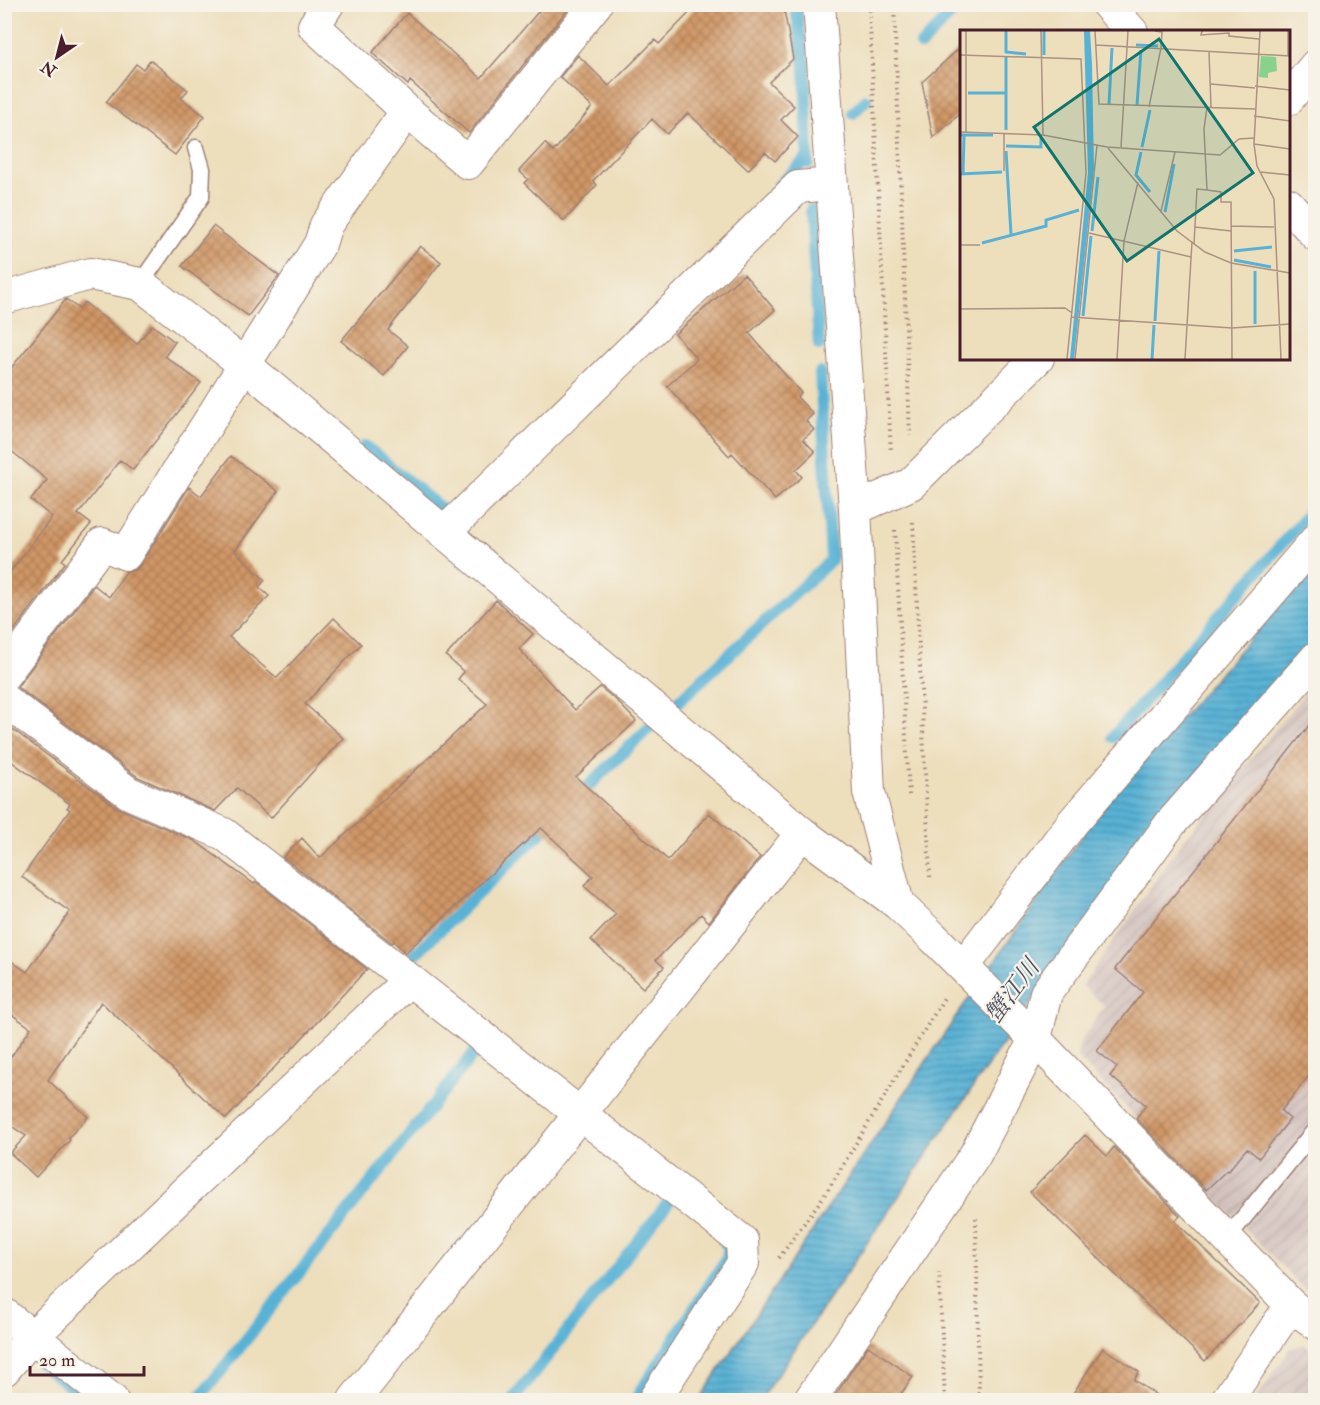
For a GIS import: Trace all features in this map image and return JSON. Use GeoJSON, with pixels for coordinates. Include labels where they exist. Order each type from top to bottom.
{"type":"FeatureCollection","features":[{"type":"Feature","properties":{"kind":"street"},"geometry":{"type":"LineString","coordinates":[[328,4],[314,26],[468,163],[596,4]]}},
{"type":"Feature","properties":{"kind":"street"},"geometry":{"type":"LineString","coordinates":[[819,4],[855,509],[868,792],[898,904]]}},
{"type":"Feature","properties":{"kind":"street"},"geometry":{"type":"LineString","coordinates":[[1107,4],[1130,30]]}},
{"type":"Feature","properties":{"kind":"street"},"geometry":{"type":"LineString","coordinates":[[1290,97],[1316,65]]}},
{"type":"Feature","properties":{"kind":"street"},"geometry":{"type":"LineString","coordinates":[[4,675],[102,544],[126,554],[320,243],[326,225],[407,111]]}},
{"type":"Feature","properties":{"kind":"street"},"geometry":{"type":"LineString","coordinates":[[444,533],[798,187],[832,184]]}},
{"type":"Feature","properties":{"kind":"street"},"geometry":{"type":"LineString","coordinates":[[1290,206],[1316,235]]}},
{"type":"Feature","properties":{"kind":"street"},"geometry":{"type":"LineString","coordinates":[[4,298],[90,274],[140,284],[244,365],[802,833],[898,904],[1029,1033],[1291,1305],[1316,1324]]}},
{"type":"Feature","properties":{"kind":"street"},"geometry":{"type":"LineString","coordinates":[[855,509],[911,484],[1036,360]]}},
{"type":"Feature","properties":{"kind":"street"},"geometry":{"type":"LineString","coordinates":[[969,973],[1073,822],[1316,540]]}},
{"type":"Feature","properties":{"kind":"street"},"geometry":{"type":"LineString","coordinates":[[810,1401],[975,1155],[1046,993],[1171,823],[1316,658]]}},
{"type":"Feature","properties":{"kind":"street"},"geometry":{"type":"LineString","coordinates":[[4,700],[129,793],[224,834],[742,1241],[742,1263],[654,1401]]}},
{"type":"Feature","properties":{"kind":"street"},"geometry":{"type":"LineString","coordinates":[[354,1401],[802,833]]}},
{"type":"Feature","properties":{"kind":"street"},"geometry":{"type":"LineString","coordinates":[[4,1370],[32,1337],[409,980]]}},
{"type":"Feature","properties":{"kind":"street"},"geometry":{"type":"LineString","coordinates":[[1227,1401],[1291,1305]]}},
{"type":"Feature","properties":{"kind":"street"},"geometry":{"type":"LineString","coordinates":[[4,1314],[112,1401]]}},
{"type":"Feature","properties":{"kind":"lane"},"geometry":{"type":"LineString","coordinates":[[140,284],[201,197],[202,169],[196,148]]}},
{"type":"Feature","properties":{"kind":"lane"},"geometry":{"type":"LineString","coordinates":[[1227,1238],[1316,1129]]}},
{"type":"Feature","properties":{"kind":"path"},"geometry":{"type":"LineString","coordinates":[[779,1259],[826,1193],[969,973]]}},
{"type":"Feature","properties":{"kind":"path"},"geometry":{"type":"LineString","coordinates":[[976,1214],[980,1401]]}},
{"type":"Feature","properties":{"kind":"path"},"geometry":{"type":"LineString","coordinates":[[939,1272],[945,1401]]}},
{"type":"Feature","properties":{"kind":"shaded area"},"geometry":{"type":"Polygon","coordinates":[[[1315,681],[1316,1275],[1305,1290],[1077,1057],[1080,1042],[1105,1006],[1082,986],[1177,849],[1315,681]]]}},
{"type":"Feature","properties":{"kind":"shaded area"},"geometry":{"type":"Polygon","coordinates":[[[1304,1344],[1315,1353],[1315,1400],[1255,1400],[1290,1349],[1304,1344]]]}},
{"type":"Feature","properties":{"kind":"water","name":"蟹江川"},"geometry":{"type":"Polygon","coordinates":[[[1315,564],[1315,639],[1161,817],[1029,1005],[760,1400],[699,1400],[960,1011],[1098,813],[1315,564]]]}},
{"type":"Feature","properties":{"kind":"building"},"geometry":{"type":"Polygon","coordinates":[[[545,4],[572,4],[469,133],[410,81],[408,85],[372,53],[407,13],[481,78],[545,4]]]}},
{"type":"Feature","properties":{"kind":"building"},"geometry":{"type":"Polygon","coordinates":[[[698,4],[783,4],[793,59],[769,82],[794,106],[781,120],[798,137],[775,161],[765,152],[748,170],[688,113],[667,134],[652,119],[593,181],[597,185],[564,221],[524,183],[528,179],[519,171],[545,143],[553,152],[592,107],[560,77],[578,55],[609,86],[655,40],[659,44],[698,4]]]}},
{"type":"Feature","properties":{"kind":"building"},"geometry":{"type":"Polygon","coordinates":[[[960,48],[960,114],[933,138],[922,82],[960,48]]]}},
{"type":"Feature","properties":{"kind":"building"},"geometry":{"type":"Polygon","coordinates":[[[150,60],[188,90],[181,98],[205,116],[175,155],[106,102],[136,64],[143,69],[150,60]]]}},
{"type":"Feature","properties":{"kind":"building"},"geometry":{"type":"Polygon","coordinates":[[[213,226],[279,276],[248,316],[182,266],[213,226]]]}},
{"type":"Feature","properties":{"kind":"building"},"geometry":{"type":"Polygon","coordinates":[[[420,246],[441,262],[388,330],[408,346],[384,376],[341,341],[420,246]]]}},
{"type":"Feature","properties":{"kind":"building"},"geometry":{"type":"Polygon","coordinates":[[[744,274],[775,310],[749,333],[801,393],[797,397],[813,414],[806,421],[814,430],[803,439],[815,452],[796,470],[802,477],[775,500],[732,453],[729,456],[667,386],[697,359],[675,334],[744,274]]]}},
{"type":"Feature","properties":{"kind":"building"},"geometry":{"type":"Polygon","coordinates":[[[66,299],[79,309],[84,302],[137,344],[152,325],[175,342],[165,356],[201,383],[133,470],[120,460],[78,514],[91,524],[62,560],[65,563],[4,644],[4,580],[52,517],[31,500],[47,480],[4,445],[4,377],[66,299]]]}},
{"type":"Feature","properties":{"kind":"building"},"geometry":{"type":"Polygon","coordinates":[[[231,456],[278,491],[235,551],[265,580],[259,587],[269,596],[229,637],[277,678],[334,618],[361,644],[305,704],[343,738],[271,818],[237,788],[215,811],[138,777],[17,687],[94,585],[109,597],[126,572],[135,570],[141,564],[189,487],[201,496],[231,456]]]}},
{"type":"Feature","properties":{"kind":"building"},"geometry":{"type":"Polygon","coordinates":[[[496,600],[533,634],[519,649],[575,710],[600,687],[636,721],[576,777],[668,860],[709,813],[760,857],[709,922],[701,914],[656,960],[664,967],[643,988],[591,940],[616,914],[584,886],[593,876],[541,828],[405,953],[394,941],[392,943],[283,857],[302,838],[320,858],[487,704],[458,679],[464,672],[446,656],[496,600]]]}},
{"type":"Feature","properties":{"kind":"building"},"geometry":{"type":"Polygon","coordinates":[[[1316,717],[1316,1067],[1281,1111],[1290,1119],[1259,1158],[1247,1148],[1228,1171],[1206,1190],[1136,1118],[1146,1105],[1110,1076],[1117,1067],[1097,1051],[1143,992],[1115,969],[1316,717]]]}},
{"type":"Feature","properties":{"kind":"building"},"geometry":{"type":"Polygon","coordinates":[[[4,723],[118,808],[195,841],[254,884],[256,882],[367,969],[226,1119],[101,1002],[48,1080],[88,1117],[36,1177],[10,1153],[26,1136],[4,1121],[4,1067],[31,1028],[4,1009],[4,956],[27,972],[70,912],[22,877],[70,810],[67,808],[70,804],[4,756],[4,723]]]}},
{"type":"Feature","properties":{"kind":"building"},"geometry":{"type":"Polygon","coordinates":[[[1085,1135],[1107,1156],[1114,1147],[1180,1216],[1175,1221],[1260,1303],[1205,1361],[1030,1192],[1085,1135]]]}},
{"type":"Feature","properties":{"kind":"building"},"geometry":{"type":"Polygon","coordinates":[[[868,1346],[913,1377],[896,1401],[845,1401],[836,1394],[868,1346]]]}},
{"type":"Feature","properties":{"kind":"building"},"geometry":{"type":"Polygon","coordinates":[[[1103,1348],[1139,1372],[1134,1380],[1165,1401],[1068,1401],[1103,1348]]]}},
{"type":"Feature","properties":{"kind":"waterway"},"geometry":{"type":"LineString","coordinates":[[795,4],[805,66],[808,163]]}},
{"type":"Feature","properties":{"kind":"waterway"},"geometry":{"type":"LineString","coordinates":[[921,45],[961,4]]}},
{"type":"Feature","properties":{"kind":"waterway"},"geometry":{"type":"LineString","coordinates":[[853,113],[866,100]]}},
{"type":"Feature","properties":{"kind":"waterway"},"geometry":{"type":"LineString","coordinates":[[779,185],[808,157]]}},
{"type":"Feature","properties":{"kind":"waterway"},"geometry":{"type":"LineString","coordinates":[[811,210],[819,345]]}},
{"type":"Feature","properties":{"kind":"waterway"},"geometry":{"type":"LineString","coordinates":[[678,702],[831,560],[820,373]]}},
{"type":"Feature","properties":{"kind":"waterway"},"geometry":{"type":"LineString","coordinates":[[365,446],[445,512]]}},
{"type":"Feature","properties":{"kind":"waterway"},"geometry":{"type":"LineString","coordinates":[[1113,737],[1316,505]]}},
{"type":"Feature","properties":{"kind":"waterway"},"geometry":{"type":"LineString","coordinates":[[577,797],[650,727]]}},
{"type":"Feature","properties":{"kind":"waterway"},"geometry":{"type":"LineString","coordinates":[[408,961],[554,820]]}},
{"type":"Feature","properties":{"kind":"waterway"},"geometry":{"type":"LineString","coordinates":[[198,1400],[479,1047]]}},
{"type":"Feature","properties":{"kind":"waterway"},"geometry":{"type":"LineString","coordinates":[[513,1400],[670,1200]]}},
{"type":"Feature","properties":{"kind":"waterway"},"geometry":{"type":"LineString","coordinates":[[635,1400],[727,1258],[729,1246],[726,1244]]}},
{"type":"Feature","properties":{"kind":"waterway"},"geometry":{"type":"LineString","coordinates":[[40,1363],[80,1394]]}}]}
